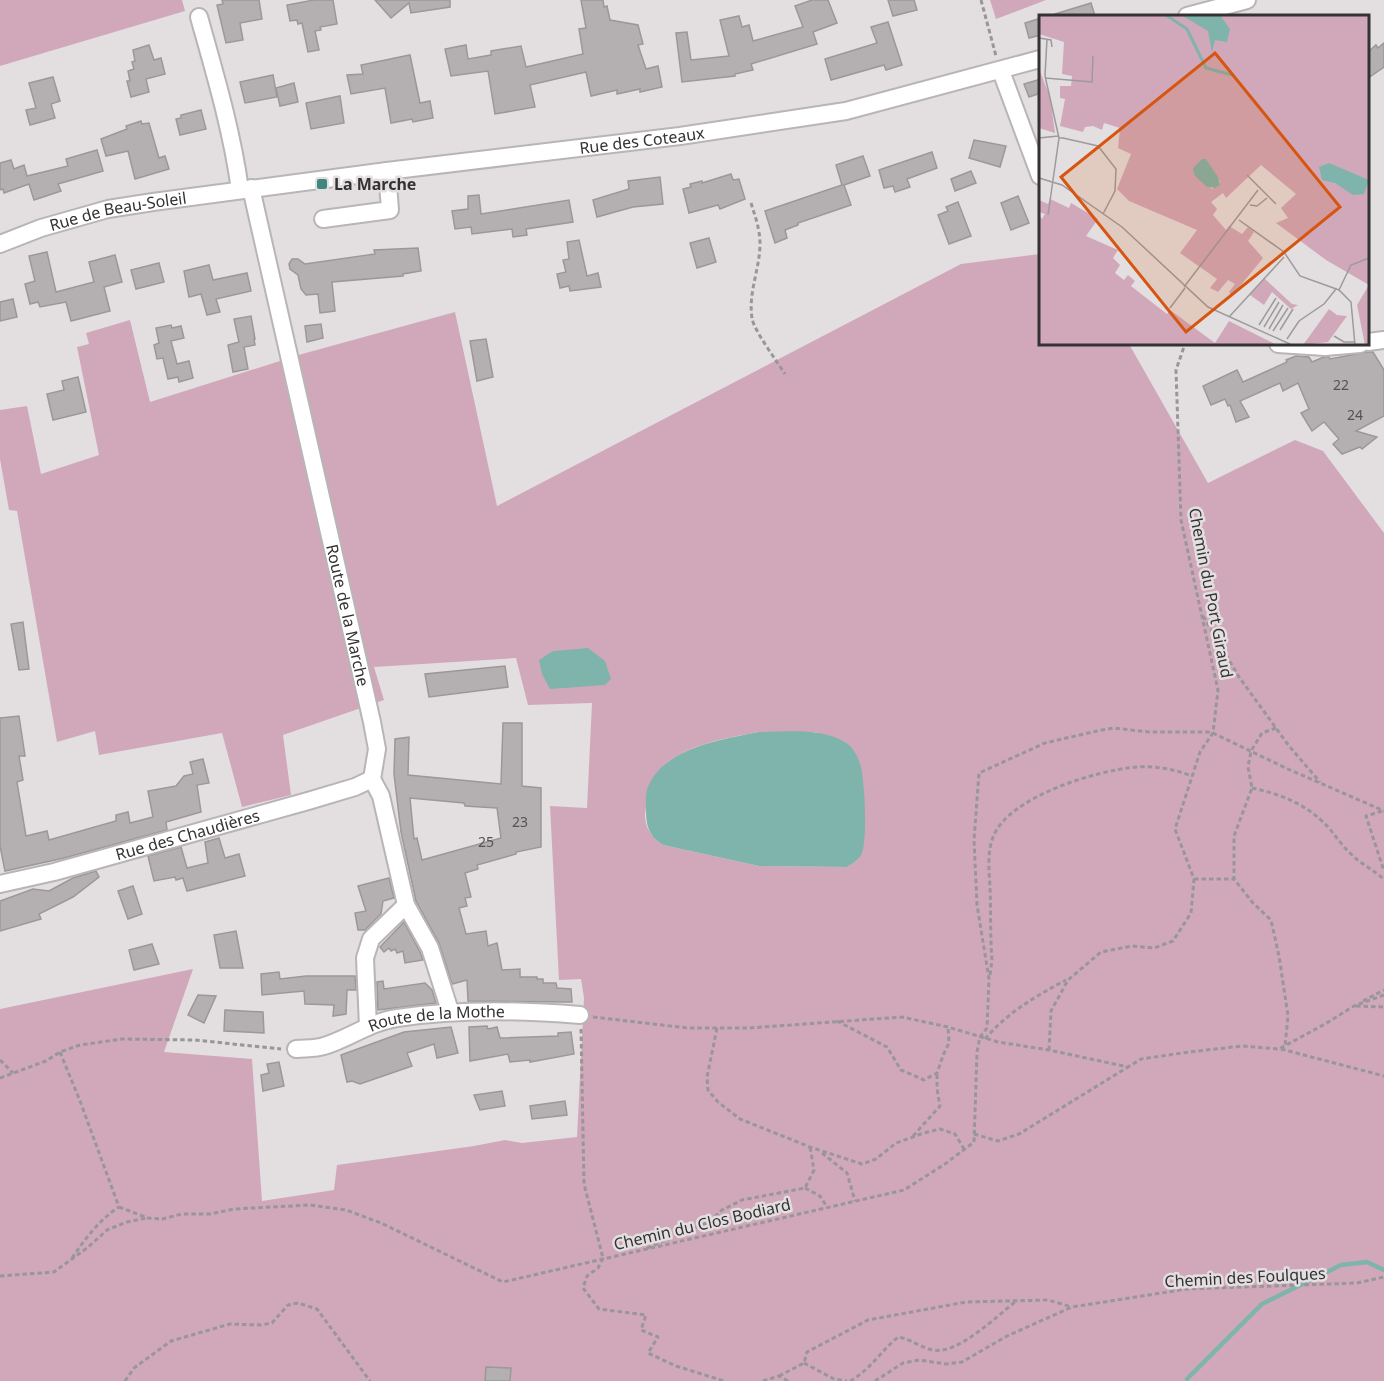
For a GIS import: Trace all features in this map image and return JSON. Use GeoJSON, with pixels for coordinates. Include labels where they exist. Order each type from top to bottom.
{"type":"FeatureCollection","features":[{"type":"Feature","properties":{"kind":"street"},"geometry":{"type":"LineString","coordinates":[[1191,15],[1247,0]]}},
{"type":"Feature","properties":{"kind":"street","name":"Route de la Marche"},"geometry":{"type":"LineString","coordinates":[[199,17],[245,189],[372,722],[377,750],[372,779]]}},
{"type":"Feature","properties":{"kind":"street","name":"Rue des Coteaux"},"geometry":{"type":"LineString","coordinates":[[245,189],[671,137],[846,111],[1039,60]]}},
{"type":"Feature","properties":{"kind":"street"},"geometry":{"type":"LineString","coordinates":[[1001,71],[1039,171]]}},
{"type":"Feature","properties":{"kind":"street"},"geometry":{"type":"LineString","coordinates":[[323,219],[390,210],[387,171]]}},
{"type":"Feature","properties":{"kind":"street","name":"Rue de Beau-Soleil"},"geometry":{"type":"LineString","coordinates":[[0,244],[41,228],[108,209],[245,189]]}},
{"type":"Feature","properties":{"kind":"street"},"geometry":{"type":"LineString","coordinates":[[1369,342],[1384,340]]}},
{"type":"Feature","properties":{"kind":"street"},"geometry":{"type":"LineString","coordinates":[[1294,345],[1325,347],[1348,345]]}},
{"type":"Feature","properties":{"kind":"street"},"geometry":{"type":"LineString","coordinates":[[372,779],[381,796],[406,905],[430,948],[450,1011]]}},
{"type":"Feature","properties":{"kind":"street","name":"Rue des Chaudières"},"geometry":{"type":"LineString","coordinates":[[0,884],[54,872],[308,801],[355,787],[372,779]]}},
{"type":"Feature","properties":{"kind":"street"},"geometry":{"type":"LineString","coordinates":[[368,1027],[365,958],[371,939],[406,905]]}},
{"type":"Feature","properties":{"kind":"street","name":"Route de la Mothe"},"geometry":{"type":"LineString","coordinates":[[296,1048],[322,1047],[395,1018],[450,1011],[580,1015]]}},
{"type":"Feature","properties":{"kind":"path"},"geometry":{"type":"LineString","coordinates":[[981,0],[1001,71]]}},
{"type":"Feature","properties":{"kind":"path"},"geometry":{"type":"LineString","coordinates":[[751,202],[759,229],[760,245],[751,300],[752,319],[755,328],[785,374]]}},
{"type":"Feature","properties":{"kind":"path","name":"Chemin du Port Giraud"},"geometry":{"type":"LineString","coordinates":[[1185,345],[1176,370],[1181,520],[1218,690],[1213,733]]}},
{"type":"Feature","properties":{"kind":"path"},"geometry":{"type":"LineString","coordinates":[[1201,613],[1239,677],[1276,728],[1321,783]]}},
{"type":"Feature","properties":{"kind":"path"},"geometry":{"type":"LineString","coordinates":[[989,979],[977,905],[974,851],[979,773],[1045,743],[1114,728],[1149,732],[1213,733],[1384,811]]}},
{"type":"Feature","properties":{"kind":"path"},"geometry":{"type":"LineString","coordinates":[[1276,728],[1262,733],[1251,751],[1248,767],[1252,788],[1234,836],[1234,879],[1252,903],[1271,920],[1280,956],[1288,1016],[1285,1046]]}},
{"type":"Feature","properties":{"kind":"path"},"geometry":{"type":"LineString","coordinates":[[986,1039],[1000,1021],[1025,1003],[1068,980],[1101,951],[1132,945],[1154,948],[1173,941],[1191,913],[1194,879],[1175,829],[1200,752],[1213,733]]}},
{"type":"Feature","properties":{"kind":"path"},"geometry":{"type":"LineString","coordinates":[[1192,776],[1165,768],[1138,767],[1105,773],[1065,785],[1020,807],[1006,818],[993,836],[988,857],[992,960],[987,1028],[980,1037],[977,1052],[974,1134],[999,1141],[1019,1134],[1141,1059],[1189,1052],[1242,1046],[1279,1049],[1384,1076]]}},
{"type":"Feature","properties":{"kind":"path"},"geometry":{"type":"LineString","coordinates":[[1252,788],[1276,793],[1302,805],[1323,822],[1361,864],[1371,868],[1384,879]]}},
{"type":"Feature","properties":{"kind":"path"},"geometry":{"type":"LineString","coordinates":[[1384,811],[1366,816],[1384,871]]}},
{"type":"Feature","properties":{"kind":"path"},"geometry":{"type":"LineString","coordinates":[[1194,879],[1234,879]]}},
{"type":"Feature","properties":{"kind":"path"},"geometry":{"type":"LineString","coordinates":[[1048,1050],[1051,1011],[1068,980]]}},
{"type":"Feature","properties":{"kind":"path"},"geometry":{"type":"LineString","coordinates":[[1279,1049],[1384,990]]}},
{"type":"Feature","properties":{"kind":"path"},"geometry":{"type":"LineString","coordinates":[[1354,1006],[1384,995]]}},
{"type":"Feature","properties":{"kind":"path"},"geometry":{"type":"LineString","coordinates":[[1354,1006],[1384,1007]]}},
{"type":"Feature","properties":{"kind":"path"},"geometry":{"type":"LineString","coordinates":[[580,1015],[688,1028],[749,1028],[902,1017],[948,1027],[986,1039],[1128,1067]]}},
{"type":"Feature","properties":{"kind":"path","name":"Chemin du Clos Bodiard"},"geometry":{"type":"LineString","coordinates":[[580,1015],[584,1184],[603,1258],[639,1252],[904,1190],[974,1142],[974,1134]]}},
{"type":"Feature","properties":{"kind":"path"},"geometry":{"type":"LineString","coordinates":[[837,1020],[887,1047],[901,1070],[924,1080],[937,1073]]}},
{"type":"Feature","properties":{"kind":"path"},"geometry":{"type":"LineString","coordinates":[[913,1137],[939,1106],[937,1073],[949,1043],[948,1027]]}},
{"type":"Feature","properties":{"kind":"path"},"geometry":{"type":"LineString","coordinates":[[717,1028],[707,1077],[708,1090],[718,1102],[740,1119],[821,1152],[862,1164],[876,1159],[896,1143],[940,1129],[955,1134],[964,1149]]}},
{"type":"Feature","properties":{"kind":"path"},"geometry":{"type":"LineString","coordinates":[[0,1078],[46,1061],[60,1052],[80,1045],[122,1039],[195,1040],[272,1049],[296,1048]]}},
{"type":"Feature","properties":{"kind":"path"},"geometry":{"type":"LineString","coordinates":[[60,1052],[119,1206],[148,1218]]}},
{"type":"Feature","properties":{"kind":"path"},"geometry":{"type":"LineString","coordinates":[[0,1060],[13,1073]]}},
{"type":"Feature","properties":{"kind":"path"},"geometry":{"type":"LineString","coordinates":[[804,1188],[814,1170],[810,1147]]}},
{"type":"Feature","properties":{"kind":"path"},"geometry":{"type":"LineString","coordinates":[[821,1152],[847,1173],[855,1202]]}},
{"type":"Feature","properties":{"kind":"path"},"geometry":{"type":"LineString","coordinates":[[639,1252],[709,1222],[722,1210],[742,1200],[804,1188],[820,1196],[828,1208]]}},
{"type":"Feature","properties":{"kind":"path"},"geometry":{"type":"LineString","coordinates":[[0,1276],[54,1272],[107,1230],[127,1222],[148,1218],[162,1219],[182,1214],[210,1214],[234,1209],[310,1205],[346,1210],[381,1223],[503,1282],[603,1258]]}},
{"type":"Feature","properties":{"kind":"path"},"geometry":{"type":"LineString","coordinates":[[69,1262],[86,1237],[119,1206]]}},
{"type":"Feature","properties":{"kind":"path"},"geometry":{"type":"LineString","coordinates":[[603,1258],[598,1268],[587,1276],[583,1288],[599,1309],[646,1315],[641,1330],[658,1337],[648,1353],[676,1366],[724,1381]]}},
{"type":"Feature","properties":{"kind":"path","name":"Chemin des Foulques"},"geometry":{"type":"LineString","coordinates":[[875,1381],[903,1363],[919,1360],[946,1364],[962,1362],[1006,1336],[1072,1307],[1187,1289],[1357,1282],[1384,1277]]}},
{"type":"Feature","properties":{"kind":"path"},"geometry":{"type":"LineString","coordinates":[[763,1381],[779,1376],[804,1363],[807,1352],[868,1320],[966,1302],[1048,1300],[1072,1307]]}},
{"type":"Feature","properties":{"kind":"path"},"geometry":{"type":"LineString","coordinates":[[804,1363],[834,1379],[849,1381],[862,1374],[887,1345],[898,1337],[908,1338],[934,1351],[961,1344],[1016,1301]]}},
{"type":"Feature","properties":{"kind":"path"},"geometry":{"type":"LineString","coordinates":[[125,1381],[134,1368],[171,1341],[230,1324],[272,1323],[288,1305],[298,1303],[317,1309],[370,1381]]}},
{"type":"Feature","properties":{"kind":"path"},"geometry":{"type":"LineString","coordinates":[[779,1376],[788,1381]]}},
{"type":"Feature","properties":{"kind":"shaded area"},"geometry":{"type":"Polygon","coordinates":[[[0,0],[182,0],[185,11],[0,66],[0,0]]]}},
{"type":"Feature","properties":{"kind":"shaded area"},"geometry":{"type":"Polygon","coordinates":[[[990,0],[1046,0],[996,19],[990,0]]]}},
{"type":"Feature","properties":{"kind":"shaded area"},"geometry":{"type":"Polygon","coordinates":[[[1039,254],[1039,345],[1130,345],[1208,483],[1295,440],[1323,451],[1384,533],[1384,1381],[0,1381],[0,1009],[193,969],[164,1052],[252,1059],[262,1201],[334,1190],[337,1165],[505,1140],[522,1143],[577,1137],[584,998],[581,979],[559,980],[550,806],[587,808],[592,703],[528,705],[516,658],[374,667],[384,700],[283,735],[291,795],[242,807],[222,733],[99,755],[95,731],[57,742],[17,511],[9,510],[0,459],[0,410],[27,406],[41,474],[99,455],[77,347],[89,344],[86,333],[130,320],[150,402],[302,354],[455,312],[497,506],[961,264],[1039,254]],[[759,732],[708,743],[684,752],[663,766],[656,779],[645,811],[650,833],[663,845],[759,866],[847,867],[857,860],[847,743],[815,732],[759,732]]]}},
{"type":"Feature","properties":{"kind":"shaded area"},"geometry":{"type":"Polygon","coordinates":[[[588,648],[605,661],[611,679],[605,685],[550,689],[542,674],[539,660],[553,651],[588,648]]]}},
{"type":"Feature","properties":{"kind":"shaded area"},"geometry":{"type":"Polygon","coordinates":[[[759,732],[814,732],[835,737],[850,746],[862,771],[865,825],[861,855],[853,863],[847,867],[759,866],[663,845],[651,834],[647,821],[646,792],[656,774],[667,763],[680,754],[712,742],[759,732]]]}},
{"type":"Feature","properties":{"kind":"building"},"geometry":{"type":"Polygon","coordinates":[[[222,0],[259,0],[262,19],[240,23],[243,40],[226,43],[217,5],[223,4],[222,0]]]}},
{"type":"Feature","properties":{"kind":"building"},"geometry":{"type":"Polygon","coordinates":[[[314,0],[333,0],[337,24],[320,27],[321,30],[315,31],[319,50],[308,52],[302,23],[298,24],[297,20],[290,21],[287,5],[314,0]]]}},
{"type":"Feature","properties":{"kind":"building"},"geometry":{"type":"Polygon","coordinates":[[[375,0],[450,0],[450,7],[411,13],[409,3],[391,18],[375,0]]]}},
{"type":"Feature","properties":{"kind":"building"},"geometry":{"type":"Polygon","coordinates":[[[581,0],[603,0],[610,20],[638,25],[643,44],[638,45],[646,69],[658,66],[662,87],[617,94],[617,90],[591,96],[586,72],[530,85],[535,107],[495,114],[488,71],[451,76],[445,49],[466,45],[468,59],[491,55],[491,51],[521,46],[526,67],[583,54],[579,29],[586,28],[581,0]]]}},
{"type":"Feature","properties":{"kind":"building"},"geometry":{"type":"Polygon","coordinates":[[[812,0],[828,0],[837,23],[813,32],[817,44],[751,64],[753,70],[735,74],[735,76],[682,82],[676,33],[687,32],[691,60],[729,56],[720,20],[739,16],[742,27],[749,25],[753,41],[803,27],[795,6],[812,0]]]}},
{"type":"Feature","properties":{"kind":"building"},"geometry":{"type":"Polygon","coordinates":[[[888,0],[914,0],[917,10],[893,16],[888,0]]]}},
{"type":"Feature","properties":{"kind":"building"},"geometry":{"type":"Polygon","coordinates":[[[1091,3],[1095,15],[1056,15],[1091,3]]]}},
{"type":"Feature","properties":{"kind":"building"},"geometry":{"type":"Polygon","coordinates":[[[1039,19],[1039,36],[1029,38],[1025,23],[1039,19]]]}},
{"type":"Feature","properties":{"kind":"building"},"geometry":{"type":"Polygon","coordinates":[[[888,22],[902,65],[886,70],[884,65],[831,80],[825,59],[877,43],[871,27],[888,22]]]}},
{"type":"Feature","properties":{"kind":"building"},"geometry":{"type":"Polygon","coordinates":[[[1384,43],[1384,67],[1369,77],[1369,51],[1376,45],[1378,48],[1384,43]]]}},
{"type":"Feature","properties":{"kind":"building"},"geometry":{"type":"Polygon","coordinates":[[[149,45],[154,60],[161,58],[165,74],[146,79],[149,92],[131,97],[127,81],[130,81],[128,71],[134,69],[133,50],[149,45]]]}},
{"type":"Feature","properties":{"kind":"building"},"geometry":{"type":"Polygon","coordinates":[[[410,55],[420,103],[430,101],[433,118],[391,123],[385,88],[351,94],[347,75],[363,74],[361,65],[410,55]]]}},
{"type":"Feature","properties":{"kind":"building"},"geometry":{"type":"Polygon","coordinates":[[[273,75],[277,97],[245,103],[240,82],[273,75]]]}},
{"type":"Feature","properties":{"kind":"building"},"geometry":{"type":"Polygon","coordinates":[[[53,77],[60,101],[51,104],[55,118],[30,125],[26,110],[36,108],[29,83],[53,77]]]}},
{"type":"Feature","properties":{"kind":"building"},"geometry":{"type":"Polygon","coordinates":[[[1039,80],[1039,94],[1029,97],[1024,84],[1039,80]]]}},
{"type":"Feature","properties":{"kind":"building"},"geometry":{"type":"Polygon","coordinates":[[[294,83],[298,102],[280,106],[276,88],[294,83]]]}},
{"type":"Feature","properties":{"kind":"building"},"geometry":{"type":"Polygon","coordinates":[[[340,96],[344,123],[311,129],[306,103],[340,96]]]}},
{"type":"Feature","properties":{"kind":"building"},"geometry":{"type":"Polygon","coordinates":[[[201,110],[206,129],[180,135],[176,119],[181,118],[181,115],[201,110]]]}},
{"type":"Feature","properties":{"kind":"building"},"geometry":{"type":"Polygon","coordinates":[[[141,121],[142,124],[149,123],[159,158],[165,156],[169,169],[135,179],[128,151],[106,156],[101,139],[141,121]]]}},
{"type":"Feature","properties":{"kind":"building"},"geometry":{"type":"Polygon","coordinates":[[[974,140],[1006,146],[1000,167],[969,158],[974,140]]]}},
{"type":"Feature","properties":{"kind":"building"},"geometry":{"type":"Polygon","coordinates":[[[97,150],[103,171],[58,184],[61,191],[34,200],[29,184],[4,193],[3,189],[0,190],[0,163],[11,160],[14,169],[24,165],[27,176],[68,166],[66,159],[97,150]]]}},
{"type":"Feature","properties":{"kind":"building"},"geometry":{"type":"Polygon","coordinates":[[[932,152],[937,168],[907,179],[910,187],[895,192],[893,186],[884,188],[879,170],[932,152]]]}},
{"type":"Feature","properties":{"kind":"building"},"geometry":{"type":"Polygon","coordinates":[[[863,156],[870,176],[844,185],[851,205],[798,223],[785,230],[787,238],[775,243],[765,211],[842,185],[836,165],[863,156]]]}},
{"type":"Feature","properties":{"kind":"building"},"geometry":{"type":"Polygon","coordinates":[[[971,171],[976,183],[955,191],[951,179],[971,171]]]}},
{"type":"Feature","properties":{"kind":"building"},"geometry":{"type":"Polygon","coordinates":[[[731,174],[733,180],[739,179],[745,199],[720,209],[718,205],[689,213],[683,189],[691,187],[690,184],[702,181],[702,183],[731,174]]]}},
{"type":"Feature","properties":{"kind":"building"},"geometry":{"type":"Polygon","coordinates":[[[660,177],[663,204],[633,207],[597,217],[593,200],[629,189],[628,181],[660,177]]]}},
{"type":"Feature","properties":{"kind":"building"},"geometry":{"type":"Polygon","coordinates":[[[479,195],[481,214],[569,200],[573,222],[526,229],[527,235],[513,237],[512,229],[472,234],[471,227],[455,229],[452,211],[468,209],[468,196],[479,195]]]}},
{"type":"Feature","properties":{"kind":"building"},"geometry":{"type":"Polygon","coordinates":[[[1018,196],[1029,223],[1011,230],[1001,203],[1018,196]]]}},
{"type":"Feature","properties":{"kind":"building"},"geometry":{"type":"Polygon","coordinates":[[[958,202],[971,236],[949,244],[938,215],[948,211],[946,207],[958,202]]]}},
{"type":"Feature","properties":{"kind":"building"},"geometry":{"type":"Polygon","coordinates":[[[709,238],[716,262],[697,268],[690,243],[709,238]]]}},
{"type":"Feature","properties":{"kind":"building"},"geometry":{"type":"Polygon","coordinates":[[[579,240],[587,276],[598,273],[601,287],[570,291],[569,286],[560,288],[557,274],[566,272],[563,260],[569,259],[567,242],[579,240]]]}},
{"type":"Feature","properties":{"kind":"building"},"geometry":{"type":"Polygon","coordinates":[[[418,248],[421,271],[403,274],[403,276],[332,282],[335,311],[320,313],[318,294],[306,295],[301,289],[298,275],[290,269],[289,264],[292,259],[298,259],[305,264],[375,254],[374,250],[418,248]]]}},
{"type":"Feature","properties":{"kind":"building"},"geometry":{"type":"Polygon","coordinates":[[[47,252],[56,292],[94,282],[89,262],[115,255],[122,282],[104,287],[110,311],[71,321],[66,302],[40,307],[38,302],[30,304],[25,284],[35,281],[29,256],[47,252]]]}},
{"type":"Feature","properties":{"kind":"building"},"geometry":{"type":"Polygon","coordinates":[[[159,263],[164,282],[136,289],[131,270],[159,263]]]}},
{"type":"Feature","properties":{"kind":"building"},"geometry":{"type":"Polygon","coordinates":[[[209,265],[213,280],[247,273],[251,291],[216,299],[220,312],[207,315],[201,294],[189,297],[184,271],[209,265]]]}},
{"type":"Feature","properties":{"kind":"building"},"geometry":{"type":"Polygon","coordinates":[[[13,299],[17,317],[0,321],[0,302],[13,299]]]}},
{"type":"Feature","properties":{"kind":"building"},"geometry":{"type":"Polygon","coordinates":[[[251,316],[255,345],[244,347],[248,369],[233,372],[228,345],[239,342],[234,319],[251,316]]]}},
{"type":"Feature","properties":{"kind":"building"},"geometry":{"type":"Polygon","coordinates":[[[321,324],[323,338],[307,342],[305,326],[321,324]]]}},
{"type":"Feature","properties":{"kind":"building"},"geometry":{"type":"Polygon","coordinates":[[[171,325],[172,328],[181,326],[184,338],[171,341],[177,364],[189,361],[193,378],[179,382],[178,377],[168,379],[163,358],[157,359],[154,345],[159,343],[156,328],[171,325]]]}},
{"type":"Feature","properties":{"kind":"building"},"geometry":{"type":"Polygon","coordinates":[[[486,339],[493,377],[477,381],[470,341],[486,339]]]}},
{"type":"Feature","properties":{"kind":"building"},"geometry":{"type":"Polygon","coordinates":[[[1373,352],[1384,370],[1384,416],[1356,431],[1377,437],[1362,449],[1360,447],[1342,454],[1333,444],[1339,439],[1324,422],[1312,431],[1301,413],[1309,409],[1298,383],[1283,391],[1280,383],[1240,401],[1249,417],[1236,422],[1230,405],[1228,406],[1225,399],[1211,405],[1203,386],[1237,370],[1243,382],[1296,356],[1309,357],[1312,362],[1324,357],[1330,359],[1373,352]]]}},
{"type":"Feature","properties":{"kind":"building"},"geometry":{"type":"Polygon","coordinates":[[[78,377],[86,412],[53,420],[47,394],[64,390],[62,381],[78,377]]]}},
{"type":"Feature","properties":{"kind":"building"},"geometry":{"type":"Polygon","coordinates":[[[23,622],[29,669],[19,670],[11,624],[23,622]]]}},
{"type":"Feature","properties":{"kind":"building"},"geometry":{"type":"Polygon","coordinates":[[[505,666],[508,687],[429,697],[425,674],[505,666]]]}},
{"type":"Feature","properties":{"kind":"building"},"geometry":{"type":"Polygon","coordinates":[[[19,716],[25,756],[19,756],[23,780],[17,782],[26,836],[47,831],[49,840],[116,821],[116,815],[128,812],[130,823],[153,817],[148,791],[176,786],[184,776],[193,774],[190,762],[203,759],[209,783],[197,785],[201,812],[166,822],[167,830],[64,858],[5,871],[0,846],[0,718],[19,716]]]}},
{"type":"Feature","properties":{"kind":"building"},"geometry":{"type":"Polygon","coordinates":[[[503,723],[522,723],[522,786],[541,788],[541,847],[516,852],[516,854],[477,865],[478,869],[465,873],[471,897],[465,898],[467,906],[459,908],[466,934],[486,931],[488,946],[497,943],[502,970],[520,969],[520,977],[537,977],[537,979],[543,979],[543,983],[556,983],[557,988],[571,989],[572,1002],[468,1001],[467,980],[452,984],[439,943],[416,901],[401,832],[394,774],[395,739],[409,737],[408,775],[501,784],[503,723]],[[410,798],[414,839],[417,838],[422,860],[501,838],[497,808],[465,806],[464,803],[410,798]]]}},
{"type":"Feature","properties":{"kind":"building"},"geometry":{"type":"Polygon","coordinates":[[[219,838],[225,858],[239,854],[245,876],[187,891],[183,878],[176,880],[175,877],[154,881],[148,856],[181,847],[187,868],[208,863],[205,842],[219,838]]]}},
{"type":"Feature","properties":{"kind":"building"},"geometry":{"type":"Polygon","coordinates":[[[96,871],[99,877],[73,897],[39,914],[41,919],[0,931],[0,901],[33,889],[49,891],[73,878],[96,871]]]}},
{"type":"Feature","properties":{"kind":"building"},"geometry":{"type":"Polygon","coordinates":[[[389,878],[394,898],[383,901],[381,914],[365,930],[358,930],[355,913],[366,911],[358,886],[389,878]]]}},
{"type":"Feature","properties":{"kind":"building"},"geometry":{"type":"Polygon","coordinates":[[[133,886],[142,914],[128,919],[118,891],[133,886]]]}},
{"type":"Feature","properties":{"kind":"building"},"geometry":{"type":"Polygon","coordinates":[[[404,922],[423,960],[405,963],[403,951],[397,953],[395,949],[391,951],[389,948],[384,952],[380,947],[404,922]]]}},
{"type":"Feature","properties":{"kind":"building"},"geometry":{"type":"Polygon","coordinates":[[[236,931],[243,968],[220,968],[214,935],[236,931]]]}},
{"type":"Feature","properties":{"kind":"building"},"geometry":{"type":"Polygon","coordinates":[[[152,944],[159,964],[134,970],[129,950],[152,944]]]}},
{"type":"Feature","properties":{"kind":"building"},"geometry":{"type":"Polygon","coordinates":[[[279,972],[280,979],[306,976],[355,976],[356,990],[347,990],[346,1014],[333,1016],[334,1005],[305,1004],[304,991],[262,995],[261,974],[279,972]]]}},
{"type":"Feature","properties":{"kind":"building"},"geometry":{"type":"Polygon","coordinates":[[[383,981],[384,989],[425,983],[432,990],[436,1003],[378,1010],[377,982],[383,981]]]}},
{"type":"Feature","properties":{"kind":"building"},"geometry":{"type":"Polygon","coordinates":[[[198,995],[216,996],[204,1023],[188,1015],[198,995]]]}},
{"type":"Feature","properties":{"kind":"building"},"geometry":{"type":"Polygon","coordinates":[[[225,1010],[263,1012],[264,1033],[224,1031],[225,1010]]]}},
{"type":"Feature","properties":{"kind":"building"},"geometry":{"type":"Polygon","coordinates":[[[487,1026],[488,1029],[497,1027],[500,1038],[558,1036],[558,1033],[571,1032],[574,1054],[530,1062],[530,1060],[510,1062],[508,1054],[470,1061],[469,1027],[487,1026]]]}},
{"type":"Feature","properties":{"kind":"building"},"geometry":{"type":"Polygon","coordinates":[[[451,1027],[458,1053],[437,1058],[434,1044],[407,1053],[412,1066],[360,1084],[347,1082],[341,1055],[404,1032],[451,1027]]]}},
{"type":"Feature","properties":{"kind":"building"},"geometry":{"type":"Polygon","coordinates":[[[279,1062],[284,1086],[263,1091],[261,1075],[269,1073],[267,1064],[279,1062]]]}},
{"type":"Feature","properties":{"kind":"building"},"geometry":{"type":"Polygon","coordinates":[[[502,1091],[505,1106],[480,1110],[474,1095],[502,1091]]]}},
{"type":"Feature","properties":{"kind":"building"},"geometry":{"type":"Polygon","coordinates":[[[565,1101],[567,1115],[532,1119],[530,1106],[565,1101]]]}},
{"type":"Feature","properties":{"kind":"building"},"geometry":{"type":"Polygon","coordinates":[[[486,1367],[511,1368],[510,1381],[485,1381],[486,1367]]]}},
{"type":"Feature","properties":{"kind":"waterway"},"geometry":{"type":"LineString","coordinates":[[1187,1379],[1262,1304],[1341,1265],[1367,1262],[1384,1270]]}},
{"type":"Feature","properties":{"kind":"place","name":"La Marche"},"geometry":{"type":"Point","coordinates":[322,184]}}]}
